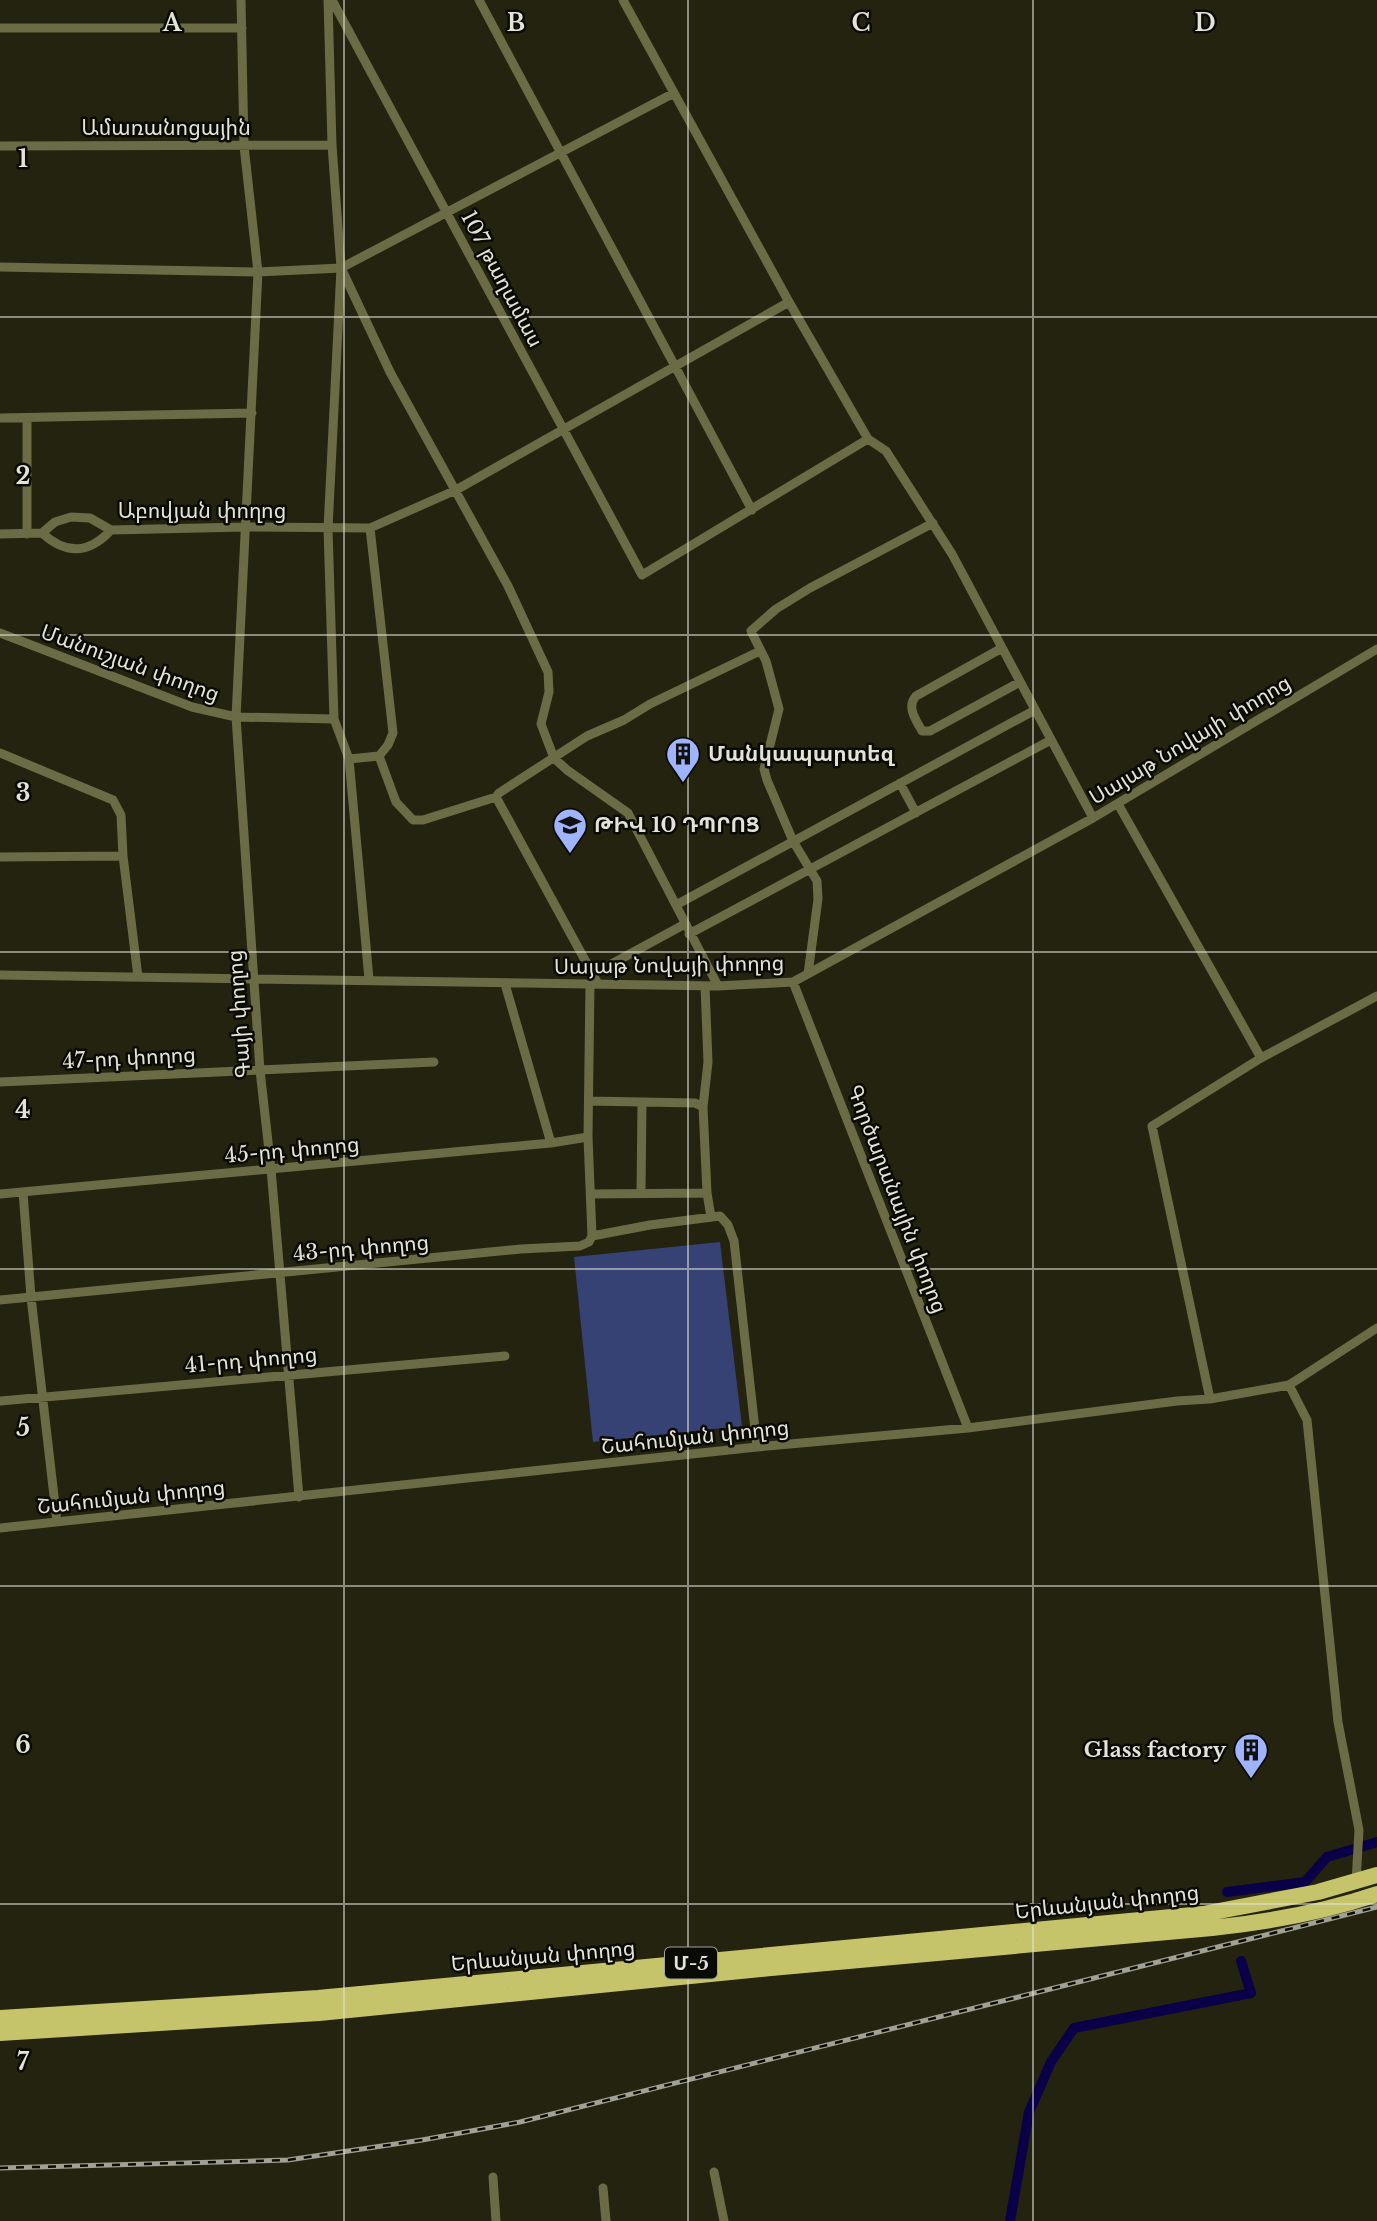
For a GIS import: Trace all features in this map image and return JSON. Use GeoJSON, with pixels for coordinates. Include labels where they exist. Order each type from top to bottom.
{"type":"FeatureCollection","features":[{"type":"Feature","properties":{"kind":"highway","name":"Երևանյան փողոց"},"geometry":{"type":"LineString","coordinates":[[1113,1930],[1318,1892],[1377,1875]]}},
{"type":"Feature","properties":{"kind":"highway","name":"Երևանյան փողոց"},"geometry":{"type":"LineString","coordinates":[[0,2033],[1113,1930],[1255,1923],[1315,1911],[1377,1894]]}},
{"type":"Feature","properties":{"kind":"highway","name":"Երևանյան փողոց"},"geometry":{"type":"LineString","coordinates":[[0,2018],[318,2005]]}},
{"type":"Feature","properties":{"kind":"street"},"geometry":{"type":"LineString","coordinates":[[242,0],[244,146],[258,272],[246,527]]}},
{"type":"Feature","properties":{"kind":"street","name":"107 թաղամաս"},"geometry":{"type":"LineString","coordinates":[[330,0],[332,145],[341,268],[328,529],[334,719],[349,759],[369,979]]}},
{"type":"Feature","properties":{"kind":"street","name":"107 թաղամաս"},"geometry":{"type":"LineString","coordinates":[[330,0],[642,575],[752,510]]}},
{"type":"Feature","properties":{"kind":"street"},"geometry":{"type":"LineString","coordinates":[[479,0],[752,510],[868,439]]}},
{"type":"Feature","properties":{"kind":"street"},"geometry":{"type":"LineString","coordinates":[[623,0],[789,302],[868,439],[886,451],[952,554],[1093,818]]}},
{"type":"Feature","properties":{"kind":"street"},"geometry":{"type":"LineString","coordinates":[[0,27],[242,28]]}},
{"type":"Feature","properties":{"kind":"street"},"geometry":{"type":"LineString","coordinates":[[0,267],[258,272],[341,268],[674,93]]}},
{"type":"Feature","properties":{"kind":"street","name":"Ամառանոցային"},"geometry":{"type":"LineString","coordinates":[[0,146],[332,145]]}},
{"type":"Feature","properties":{"kind":"street","name":"107 թաղամաս"},"geometry":{"type":"LineString","coordinates":[[341,268],[390,372],[508,586],[548,672],[549,692],[541,724],[554,758]]}},
{"type":"Feature","properties":{"kind":"street"},"geometry":{"type":"LineString","coordinates":[[349,759],[379,756],[393,733],[370,528],[456,490],[789,302]]}},
{"type":"Feature","properties":{"kind":"street"},"geometry":{"type":"LineString","coordinates":[[0,418],[252,413]]}},
{"type":"Feature","properties":{"kind":"street"},"geometry":{"type":"LineString","coordinates":[[27,418],[27,534]]}},
{"type":"Feature","properties":{"kind":"street","name":"Աբովյան փողոց"},"geometry":{"type":"LineString","coordinates":[[0,534],[42,533],[55,522],[71,517],[90,518],[111,530],[370,528]]}},
{"type":"Feature","properties":{"kind":"street"},"geometry":{"type":"LineString","coordinates":[[808,974],[818,899],[817,881],[793,841],[766,780],[764,769],[779,709],[771,674],[751,631],[776,609],[810,588],[933,523]]}},
{"type":"Feature","properties":{"kind":"street","name":"Գայի փողոց"},"geometry":{"type":"LineString","coordinates":[[246,527],[236,717],[260,1070],[299,1497]]}},
{"type":"Feature","properties":{"kind":"street"},"geometry":{"type":"LineString","coordinates":[[42,533],[53,543],[67,548],[84,549],[99,543],[111,530]]}},
{"type":"Feature","properties":{"kind":"street","name":"Մանուշյան փողոց"},"geometry":{"type":"LineString","coordinates":[[0,634],[192,707],[236,717],[334,719]]}},
{"type":"Feature","properties":{"kind":"street"},"geometry":{"type":"LineString","coordinates":[[1002,648],[916,696],[911,707],[922,731],[930,731],[1020,681]]}},
{"type":"Feature","properties":{"kind":"street","name":"Սայաթ Նովայի փողոց"},"geometry":{"type":"LineString","coordinates":[[0,975],[369,979],[505,984],[594,981],[705,986],[793,982],[1118,804],[1377,649]]}},
{"type":"Feature","properties":{"kind":"street"},"geometry":{"type":"LineString","coordinates":[[379,756],[396,802],[413,820],[423,820],[496,797],[587,736],[624,720],[650,704],[760,650]]}},
{"type":"Feature","properties":{"kind":"street"},"geometry":{"type":"LineString","coordinates":[[676,905],[1035,710]]}},
{"type":"Feature","properties":{"kind":"street"},"geometry":{"type":"LineString","coordinates":[[594,981],[687,929],[811,869],[1051,740]]}},
{"type":"Feature","properties":{"kind":"street"},"geometry":{"type":"LineString","coordinates":[[0,753],[113,800],[121,815],[123,856],[138,977]]}},
{"type":"Feature","properties":{"kind":"street"},"geometry":{"type":"LineString","coordinates":[[554,758],[628,813],[718,986]]}},
{"type":"Feature","properties":{"kind":"street"},"geometry":{"type":"LineString","coordinates":[[900,783],[916,813]]}},
{"type":"Feature","properties":{"kind":"street"},"geometry":{"type":"LineString","coordinates":[[496,797],[594,981],[588,1137],[592,1236]]}},
{"type":"Feature","properties":{"kind":"street"},"geometry":{"type":"LineString","coordinates":[[1118,804],[1261,1058]]}},
{"type":"Feature","properties":{"kind":"street"},"geometry":{"type":"LineString","coordinates":[[0,857],[123,856]]}},
{"type":"Feature","properties":{"kind":"street","name":"Գործարանային փողոց"},"geometry":{"type":"LineString","coordinates":[[793,982],[968,1428]]}},
{"type":"Feature","properties":{"kind":"street"},"geometry":{"type":"LineString","coordinates":[[505,984],[551,1143]]}},
{"type":"Feature","properties":{"kind":"street"},"geometry":{"type":"LineString","coordinates":[[705,986],[708,1062],[704,1107],[707,1193],[716,1216],[728,1225],[734,1241],[757,1447]]}},
{"type":"Feature","properties":{"kind":"street"},"geometry":{"type":"LineString","coordinates":[[1210,1399],[1152,1126],[1261,1058],[1377,996]]}},
{"type":"Feature","properties":{"kind":"street","name":"47-րդ փողոց"},"geometry":{"type":"LineString","coordinates":[[0,1082],[434,1062]]}},
{"type":"Feature","properties":{"kind":"street"},"geometry":{"type":"LineString","coordinates":[[589,1101],[695,1103],[704,1107]]}},
{"type":"Feature","properties":{"kind":"street"},"geometry":{"type":"LineString","coordinates":[[641,1194],[642,1102]]}},
{"type":"Feature","properties":{"kind":"street","name":"45-րդ փողոց"},"geometry":{"type":"LineString","coordinates":[[0,1194],[551,1143],[588,1137]]}},
{"type":"Feature","properties":{"kind":"street"},"geometry":{"type":"LineString","coordinates":[[23,1192],[57,1522]]}},
{"type":"Feature","properties":{"kind":"street"},"geometry":{"type":"LineString","coordinates":[[592,1194],[707,1193]]}},
{"type":"Feature","properties":{"kind":"street","name":"43-րդ փողոց"},"geometry":{"type":"LineString","coordinates":[[0,1300],[521,1249],[580,1246],[589,1242],[592,1236],[716,1216]]}},
{"type":"Feature","properties":{"kind":"street","name":"Շահումյան փողոց"},"geometry":{"type":"LineString","coordinates":[[0,1528],[757,1447],[968,1428],[1210,1399],[1289,1385],[1377,1328]]}},
{"type":"Feature","properties":{"kind":"street","name":"41-րդ փողոց"},"geometry":{"type":"LineString","coordinates":[[0,1401],[505,1356]]}},
{"type":"Feature","properties":{"kind":"street"},"geometry":{"type":"LineString","coordinates":[[1289,1385],[1307,1420],[1338,1722],[1353,1796],[1358,1838],[1356,1882]]}},
{"type":"Feature","properties":{"kind":"street"},"geometry":{"type":"LineString","coordinates":[[714,2172],[724,2221]]}},
{"type":"Feature","properties":{"kind":"street"},"geometry":{"type":"LineString","coordinates":[[493,2177],[496,2221]]}},
{"type":"Feature","properties":{"kind":"street"},"geometry":{"type":"LineString","coordinates":[[603,2188],[606,2221]]}},
{"type":"Feature","properties":{"kind":"shaded area"},"geometry":{"type":"Polygon","coordinates":[[[720,1242],[742,1426],[593,1442],[574,1257],[720,1242]]]}},
{"type":"Feature","properties":{"kind":"waterway"},"geometry":{"type":"LineString","coordinates":[[1227,1892],[1305,1882],[1327,1857],[1377,1842]]}},
{"type":"Feature","properties":{"kind":"waterway"},"geometry":{"type":"LineString","coordinates":[[1010,2221],[1029,2112],[1051,2062],[1074,2028],[1251,1993],[1241,1961]]}},
{"type":"Feature","properties":{"kind":"railway"},"geometry":{"type":"LineString","coordinates":[[0,2168],[288,2160],[520,2122],[1377,1907]]}},
{"type":"Feature","properties":{"kind":"place","name":"Մանկապարտեզ"},"geometry":{"type":"Point","coordinates":[683,784]}},
{"type":"Feature","properties":{"kind":"place","name":"ԹԻՎ 10 ԴՊՐՈՑ"},"geometry":{"type":"Point","coordinates":[570,855]}},
{"type":"Feature","properties":{"kind":"place","name":"Glass factory"},"geometry":{"type":"Point","coordinates":[1251,1780]}}]}
